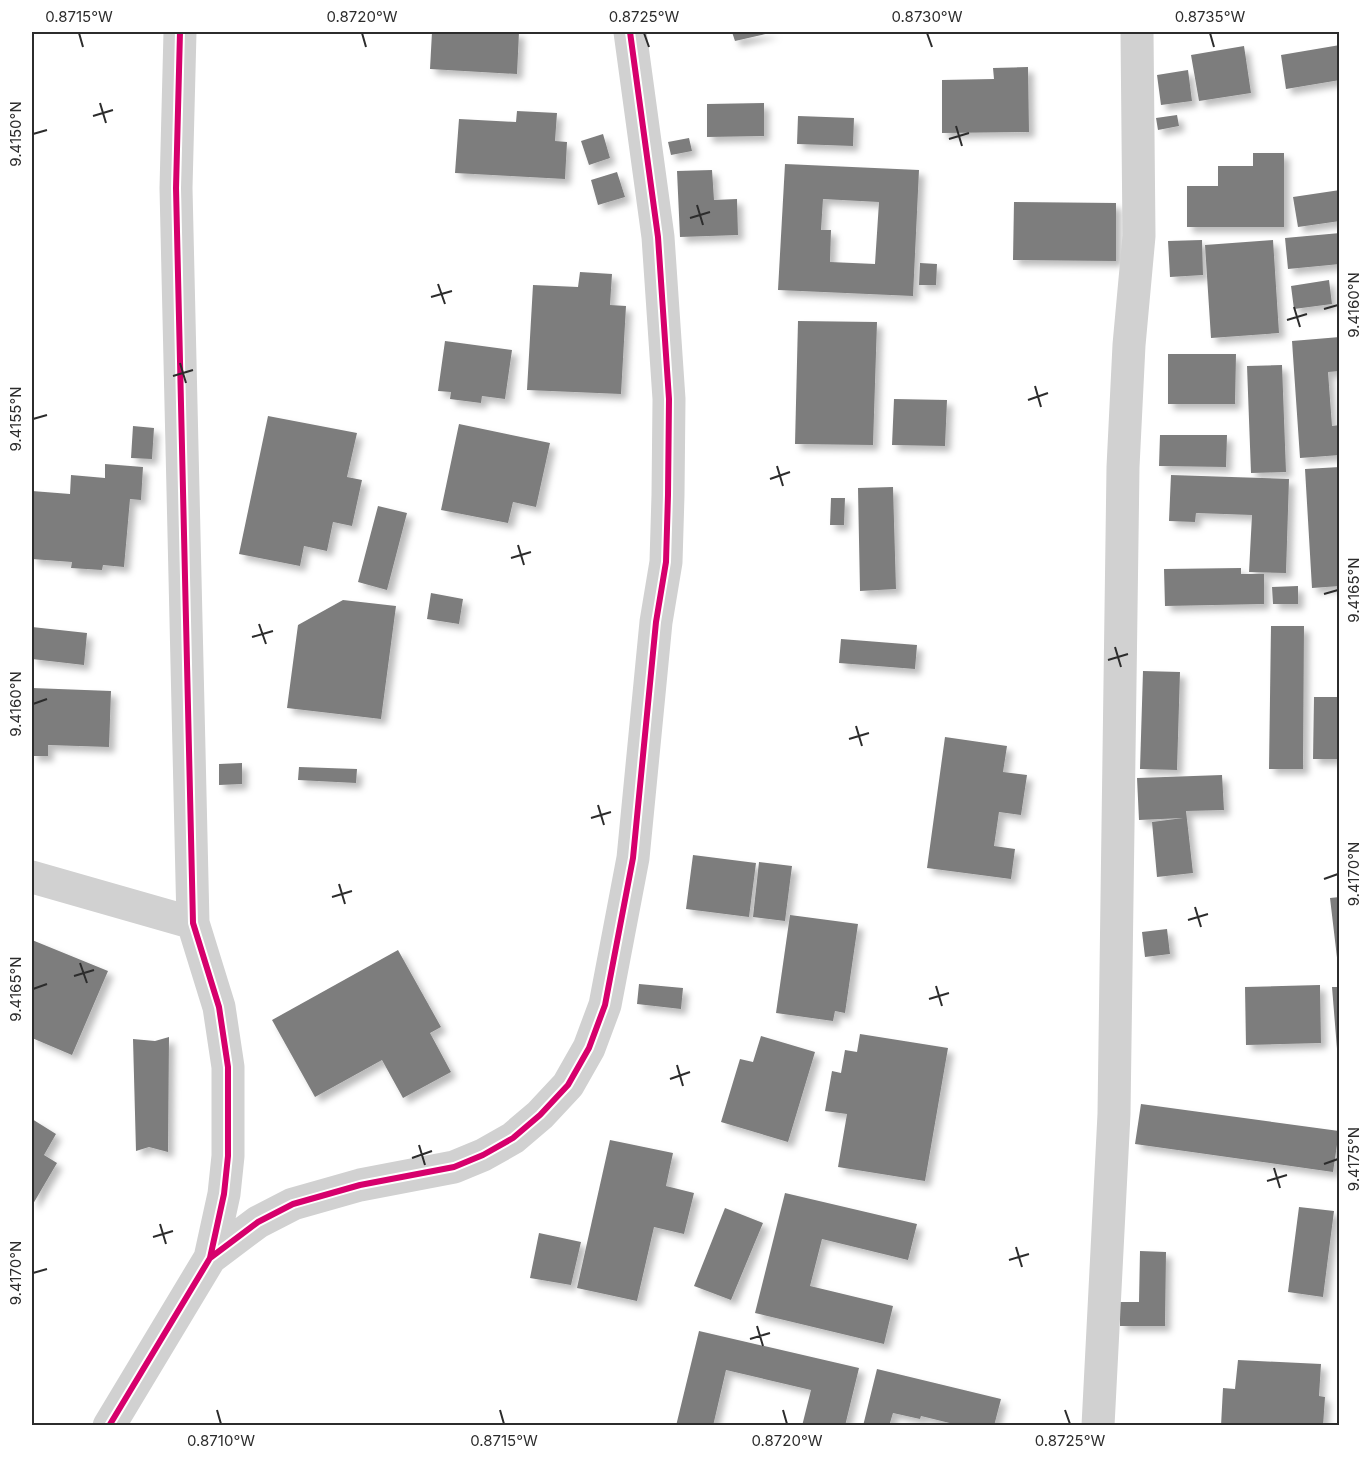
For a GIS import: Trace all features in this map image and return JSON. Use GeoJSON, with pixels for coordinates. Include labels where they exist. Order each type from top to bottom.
{"type":"FeatureCollection","features":[{"type":"Feature","properties":{"kind":"street"},"geometry":{"type":"LineString","coordinates":[[109,1425],[210,1258],[224,1194],[228,1156],[228,1068],[219,1007],[193,923],[176,188],[180,32]]}},
{"type":"Feature","properties":{"kind":"street"},"geometry":{"type":"LineString","coordinates":[[210,1258],[258,1222],[293,1204],[360,1185],[454,1167],[483,1155],[513,1138],[568,1085],[589,1048],[605,1005],[633,858],[656,622],[666,562],[668,495],[669,399],[658,237],[630,32]]}},
{"type":"Feature","properties":{"kind":"street"},"geometry":{"type":"LineString","coordinates":[[1098,1425],[1113,1114],[1123,467],[1126,392],[1139,236],[1137,32]]}},
{"type":"Feature","properties":{"kind":"street"},"geometry":{"type":"LineString","coordinates":[[32,877],[193,923]]}},
{"type":"Feature","properties":{"kind":"building"},"geometry":{"type":"Polygon","coordinates":[[[432,32],[519,32],[517,74],[430,69],[432,32]]]}},
{"type":"Feature","properties":{"kind":"building"},"geometry":{"type":"Polygon","coordinates":[[[732,32],[774,32],[735,41],[732,32]]]}},
{"type":"Feature","properties":{"kind":"building"},"geometry":{"type":"Polygon","coordinates":[[[1340,45],[1340,80],[1286,89],[1281,55],[1340,45]]]}},
{"type":"Feature","properties":{"kind":"building"},"geometry":{"type":"Polygon","coordinates":[[[1244,46],[1251,93],[1199,101],[1191,55],[1244,46]]]}},
{"type":"Feature","properties":{"kind":"building"},"geometry":{"type":"Polygon","coordinates":[[[1028,67],[1029,132],[942,133],[942,80],[994,79],[993,68],[1028,67]]]}},
{"type":"Feature","properties":{"kind":"building"},"geometry":{"type":"Polygon","coordinates":[[[1188,70],[1192,101],[1161,105],[1157,75],[1188,70]]]}},
{"type":"Feature","properties":{"kind":"building"},"geometry":{"type":"Polygon","coordinates":[[[764,103],[764,136],[707,137],[707,104],[764,103]]]}},
{"type":"Feature","properties":{"kind":"building"},"geometry":{"type":"Polygon","coordinates":[[[517,111],[557,113],[555,141],[567,142],[565,179],[455,173],[459,119],[516,122],[517,111]]]}},
{"type":"Feature","properties":{"kind":"building"},"geometry":{"type":"Polygon","coordinates":[[[1177,115],[1179,126],[1158,130],[1156,118],[1177,115]]]}},
{"type":"Feature","properties":{"kind":"building"},"geometry":{"type":"Polygon","coordinates":[[[798,116],[854,118],[853,146],[797,144],[798,116]]]}},
{"type":"Feature","properties":{"kind":"building"},"geometry":{"type":"Polygon","coordinates":[[[603,134],[610,158],[589,165],[581,141],[603,134]]]}},
{"type":"Feature","properties":{"kind":"building"},"geometry":{"type":"Polygon","coordinates":[[[689,138],[692,151],[671,155],[668,142],[689,138]]]}},
{"type":"Feature","properties":{"kind":"building"},"geometry":{"type":"Polygon","coordinates":[[[1253,153],[1284,153],[1284,227],[1187,227],[1187,186],[1218,186],[1218,166],[1253,166],[1253,153]]]}},
{"type":"Feature","properties":{"kind":"building"},"geometry":{"type":"Polygon","coordinates":[[[785,164],[919,170],[913,296],[778,290],[785,164]],[[823,199],[821,230],[831,230],[830,262],[875,264],[879,202],[823,199]]]}},
{"type":"Feature","properties":{"kind":"building"},"geometry":{"type":"Polygon","coordinates":[[[712,170],[714,200],[737,199],[738,235],[680,237],[677,171],[712,170]]]}},
{"type":"Feature","properties":{"kind":"building"},"geometry":{"type":"Polygon","coordinates":[[[617,172],[625,197],[598,205],[591,180],[617,172]]]}},
{"type":"Feature","properties":{"kind":"building"},"geometry":{"type":"Polygon","coordinates":[[[1340,190],[1340,221],[1298,227],[1293,197],[1340,190]]]}},
{"type":"Feature","properties":{"kind":"building"},"geometry":{"type":"Polygon","coordinates":[[[1014,202],[1116,203],[1116,261],[1013,260],[1014,202]]]}},
{"type":"Feature","properties":{"kind":"building"},"geometry":{"type":"Polygon","coordinates":[[[1340,233],[1340,264],[1288,269],[1285,238],[1340,233]]]}},
{"type":"Feature","properties":{"kind":"building"},"geometry":{"type":"Polygon","coordinates":[[[1202,240],[1203,275],[1170,277],[1168,241],[1202,240]]]}},
{"type":"Feature","properties":{"kind":"building"},"geometry":{"type":"Polygon","coordinates":[[[1273,240],[1279,333],[1211,338],[1205,245],[1273,240]]]}},
{"type":"Feature","properties":{"kind":"building"},"geometry":{"type":"Polygon","coordinates":[[[920,263],[937,264],[936,285],[919,285],[920,263]]]}},
{"type":"Feature","properties":{"kind":"building"},"geometry":{"type":"Polygon","coordinates":[[[580,272],[612,274],[610,305],[626,306],[621,394],[527,390],[533,285],[578,287],[580,272]]]}},
{"type":"Feature","properties":{"kind":"building"},"geometry":{"type":"Polygon","coordinates":[[[1329,280],[1332,304],[1294,309],[1291,286],[1329,280]]]}},
{"type":"Feature","properties":{"kind":"building"},"geometry":{"type":"Polygon","coordinates":[[[798,321],[877,322],[873,445],[795,444],[798,321]]]}},
{"type":"Feature","properties":{"kind":"building"},"geometry":{"type":"Polygon","coordinates":[[[1340,337],[1340,371],[1328,372],[1332,426],[1340,425],[1340,455],[1300,458],[1292,341],[1340,337]]]}},
{"type":"Feature","properties":{"kind":"building"},"geometry":{"type":"Polygon","coordinates":[[[445,341],[512,350],[505,399],[482,396],[481,403],[450,399],[451,392],[438,391],[445,341]]]}},
{"type":"Feature","properties":{"kind":"building"},"geometry":{"type":"Polygon","coordinates":[[[1168,354],[1236,354],[1235,404],[1168,404],[1168,354]]]}},
{"type":"Feature","properties":{"kind":"building"},"geometry":{"type":"Polygon","coordinates":[[[1282,365],[1286,472],[1251,473],[1247,366],[1282,365]]]}},
{"type":"Feature","properties":{"kind":"building"},"geometry":{"type":"Polygon","coordinates":[[[894,399],[947,400],[945,446],[892,445],[894,399]]]}},
{"type":"Feature","properties":{"kind":"building"},"geometry":{"type":"Polygon","coordinates":[[[268,416],[357,433],[347,477],[362,480],[352,526],[333,522],[327,551],[304,546],[300,566],[239,554],[268,416]]]}},
{"type":"Feature","properties":{"kind":"building"},"geometry":{"type":"Polygon","coordinates":[[[459,424],[550,443],[536,507],[513,502],[508,523],[441,510],[459,424]]]}},
{"type":"Feature","properties":{"kind":"building"},"geometry":{"type":"Polygon","coordinates":[[[133,426],[154,428],[152,459],[131,458],[133,426]]]}},
{"type":"Feature","properties":{"kind":"building"},"geometry":{"type":"Polygon","coordinates":[[[1160,435],[1227,435],[1226,467],[1159,466],[1160,435]]]}},
{"type":"Feature","properties":{"kind":"building"},"geometry":{"type":"Polygon","coordinates":[[[105,464],[143,467],[141,500],[130,499],[124,567],[103,565],[102,570],[71,568],[72,562],[32,559],[32,491],[70,494],[71,475],[105,478],[105,464]]]}},
{"type":"Feature","properties":{"kind":"building"},"geometry":{"type":"Polygon","coordinates":[[[1340,467],[1340,586],[1312,588],[1305,469],[1340,467]]]}},
{"type":"Feature","properties":{"kind":"building"},"geometry":{"type":"Polygon","coordinates":[[[1171,475],[1289,479],[1286,573],[1249,572],[1252,515],[1196,513],[1195,522],[1169,521],[1171,475]]]}},
{"type":"Feature","properties":{"kind":"building"},"geometry":{"type":"Polygon","coordinates":[[[893,487],[896,589],[860,591],[858,488],[893,487]]]}},
{"type":"Feature","properties":{"kind":"building"},"geometry":{"type":"Polygon","coordinates":[[[831,498],[845,498],[844,525],[830,525],[831,498]]]}},
{"type":"Feature","properties":{"kind":"building"},"geometry":{"type":"Polygon","coordinates":[[[378,506],[407,513],[387,590],[358,582],[378,506]]]}},
{"type":"Feature","properties":{"kind":"building"},"geometry":{"type":"Polygon","coordinates":[[[1241,568],[1241,574],[1264,574],[1264,604],[1165,606],[1164,569],[1241,568]]]}},
{"type":"Feature","properties":{"kind":"building"},"geometry":{"type":"Polygon","coordinates":[[[1298,586],[1298,604],[1273,604],[1272,587],[1298,586]]]}},
{"type":"Feature","properties":{"kind":"building"},"geometry":{"type":"Polygon","coordinates":[[[431,593],[463,599],[459,624],[427,619],[431,593]]]}},
{"type":"Feature","properties":{"kind":"building"},"geometry":{"type":"Polygon","coordinates":[[[343,600],[396,606],[381,719],[287,708],[298,625],[343,600]]]}},
{"type":"Feature","properties":{"kind":"building"},"geometry":{"type":"Polygon","coordinates":[[[1271,626],[1304,626],[1303,769],[1269,769],[1271,626]]]}},
{"type":"Feature","properties":{"kind":"building"},"geometry":{"type":"Polygon","coordinates":[[[32,627],[87,633],[84,665],[32,659],[32,627]]]}},
{"type":"Feature","properties":{"kind":"building"},"geometry":{"type":"Polygon","coordinates":[[[841,639],[917,645],[915,669],[839,663],[841,639]]]}},
{"type":"Feature","properties":{"kind":"building"},"geometry":{"type":"Polygon","coordinates":[[[1143,671],[1180,672],[1177,770],[1140,769],[1143,671]]]}},
{"type":"Feature","properties":{"kind":"building"},"geometry":{"type":"Polygon","coordinates":[[[32,688],[111,691],[109,747],[48,745],[48,756],[32,756],[32,688]]]}},
{"type":"Feature","properties":{"kind":"building"},"geometry":{"type":"Polygon","coordinates":[[[1314,697],[1340,697],[1340,759],[1313,759],[1314,697]]]}},
{"type":"Feature","properties":{"kind":"building"},"geometry":{"type":"Polygon","coordinates":[[[945,737],[1007,746],[1003,772],[1027,775],[1021,815],[999,812],[994,846],[1015,849],[1011,879],[927,868],[945,737]]]}},
{"type":"Feature","properties":{"kind":"building"},"geometry":{"type":"Polygon","coordinates":[[[242,763],[242,784],[219,785],[219,764],[242,763]]]}},
{"type":"Feature","properties":{"kind":"building"},"geometry":{"type":"Polygon","coordinates":[[[299,767],[357,769],[356,783],[298,780],[299,767]]]}},
{"type":"Feature","properties":{"kind":"building"},"geometry":{"type":"Polygon","coordinates":[[[1222,775],[1224,810],[1186,811],[1193,873],[1157,877],[1152,822],[1183,818],[1139,820],[1137,778],[1222,775]]]}},
{"type":"Feature","properties":{"kind":"building"},"geometry":{"type":"Polygon","coordinates":[[[693,855],[756,863],[749,917],[686,909],[693,855]]]}},
{"type":"Feature","properties":{"kind":"building"},"geometry":{"type":"Polygon","coordinates":[[[759,862],[792,866],[785,921],[753,917],[759,862]]]}},
{"type":"Feature","properties":{"kind":"building"},"geometry":{"type":"Polygon","coordinates":[[[1340,897],[1340,966],[1338,966],[1330,898],[1340,897]]]}},
{"type":"Feature","properties":{"kind":"building"},"geometry":{"type":"Polygon","coordinates":[[[790,915],[858,924],[845,1013],[835,1011],[833,1021],[776,1013],[790,915]]]}},
{"type":"Feature","properties":{"kind":"building"},"geometry":{"type":"Polygon","coordinates":[[[1167,929],[1170,954],[1145,957],[1142,932],[1167,929]]]}},
{"type":"Feature","properties":{"kind":"building"},"geometry":{"type":"Polygon","coordinates":[[[32,940],[108,971],[72,1055],[32,1038],[32,940]]]}},
{"type":"Feature","properties":{"kind":"building"},"geometry":{"type":"Polygon","coordinates":[[[398,950],[441,1027],[430,1033],[451,1072],[403,1098],[382,1060],[315,1097],[272,1020],[398,950]]]}},
{"type":"Feature","properties":{"kind":"building"},"geometry":{"type":"Polygon","coordinates":[[[639,984],[683,988],[681,1009],[637,1004],[639,984]]]}},
{"type":"Feature","properties":{"kind":"building"},"geometry":{"type":"Polygon","coordinates":[[[1320,985],[1321,1043],[1246,1045],[1245,987],[1320,985]]]}},
{"type":"Feature","properties":{"kind":"building"},"geometry":{"type":"Polygon","coordinates":[[[1332,987],[1340,987],[1340,1060],[1338,1061],[1332,987]]]}},
{"type":"Feature","properties":{"kind":"building"},"geometry":{"type":"Polygon","coordinates":[[[860,1034],[948,1048],[925,1181],[838,1167],[847,1114],[825,1111],[832,1071],[841,1073],[845,1050],[857,1052],[860,1034]]]}},
{"type":"Feature","properties":{"kind":"building"},"geometry":{"type":"Polygon","coordinates":[[[761,1036],[815,1052],[788,1142],[721,1122],[740,1059],[753,1062],[761,1036]]]}},
{"type":"Feature","properties":{"kind":"building"},"geometry":{"type":"Polygon","coordinates":[[[169,1037],[168,1152],[149,1147],[136,1151],[133,1039],[155,1041],[169,1037]]]}},
{"type":"Feature","properties":{"kind":"building"},"geometry":{"type":"Polygon","coordinates":[[[1141,1104],[1339,1131],[1333,1172],[1135,1144],[1141,1104]]]}},
{"type":"Feature","properties":{"kind":"building"},"geometry":{"type":"Polygon","coordinates":[[[32,1119],[56,1134],[44,1155],[57,1163],[33,1204],[32,1203],[32,1119]]]}},
{"type":"Feature","properties":{"kind":"building"},"geometry":{"type":"Polygon","coordinates":[[[610,1140],[673,1153],[666,1186],[694,1193],[684,1234],[654,1227],[637,1301],[577,1288],[610,1140]]]}},
{"type":"Feature","properties":{"kind":"building"},"geometry":{"type":"Polygon","coordinates":[[[785,1193],[917,1224],[908,1260],[822,1239],[810,1286],[893,1306],[884,1344],[755,1313],[785,1193]]]}},
{"type":"Feature","properties":{"kind":"building"},"geometry":{"type":"Polygon","coordinates":[[[1299,1207],[1334,1211],[1323,1297],[1288,1292],[1299,1207]]]}},
{"type":"Feature","properties":{"kind":"building"},"geometry":{"type":"Polygon","coordinates":[[[725,1208],[763,1223],[731,1300],[694,1286],[725,1208]]]}},
{"type":"Feature","properties":{"kind":"building"},"geometry":{"type":"Polygon","coordinates":[[[539,1233],[581,1242],[571,1285],[530,1278],[539,1233]]]}},
{"type":"Feature","properties":{"kind":"building"},"geometry":{"type":"Polygon","coordinates":[[[1140,1251],[1166,1252],[1165,1326],[1120,1326],[1120,1302],[1139,1302],[1140,1251]]]}},
{"type":"Feature","properties":{"kind":"building"},"geometry":{"type":"Polygon","coordinates":[[[699,1331],[859,1368],[845,1426],[802,1426],[811,1390],[726,1370],[713,1426],[676,1426],[699,1331]]]}},
{"type":"Feature","properties":{"kind":"building"},"geometry":{"type":"Polygon","coordinates":[[[1238,1360],[1321,1364],[1319,1396],[1325,1397],[1323,1426],[1221,1426],[1223,1388],[1235,1389],[1238,1360]]]}},
{"type":"Feature","properties":{"kind":"building"},"geometry":{"type":"Polygon","coordinates":[[[877,1369],[1001,1399],[994,1426],[962,1426],[921,1416],[920,1419],[893,1413],[889,1426],[863,1426],[877,1369]]]}},
{"type":"Feature","properties":{"kind":"cycle path"},"geometry":{"type":"LineString","coordinates":[[109,1426],[210,1258],[224,1194],[228,1156],[228,1067],[219,1007],[193,923],[176,188],[180,32]]}},
{"type":"Feature","properties":{"kind":"cycle path"},"geometry":{"type":"LineString","coordinates":[[210,1258],[258,1222],[293,1204],[360,1185],[454,1167],[483,1155],[513,1138],[540,1115],[568,1085],[589,1048],[605,1005],[633,858],[656,622],[666,562],[668,495],[669,399],[658,237],[630,32]]}}]}
